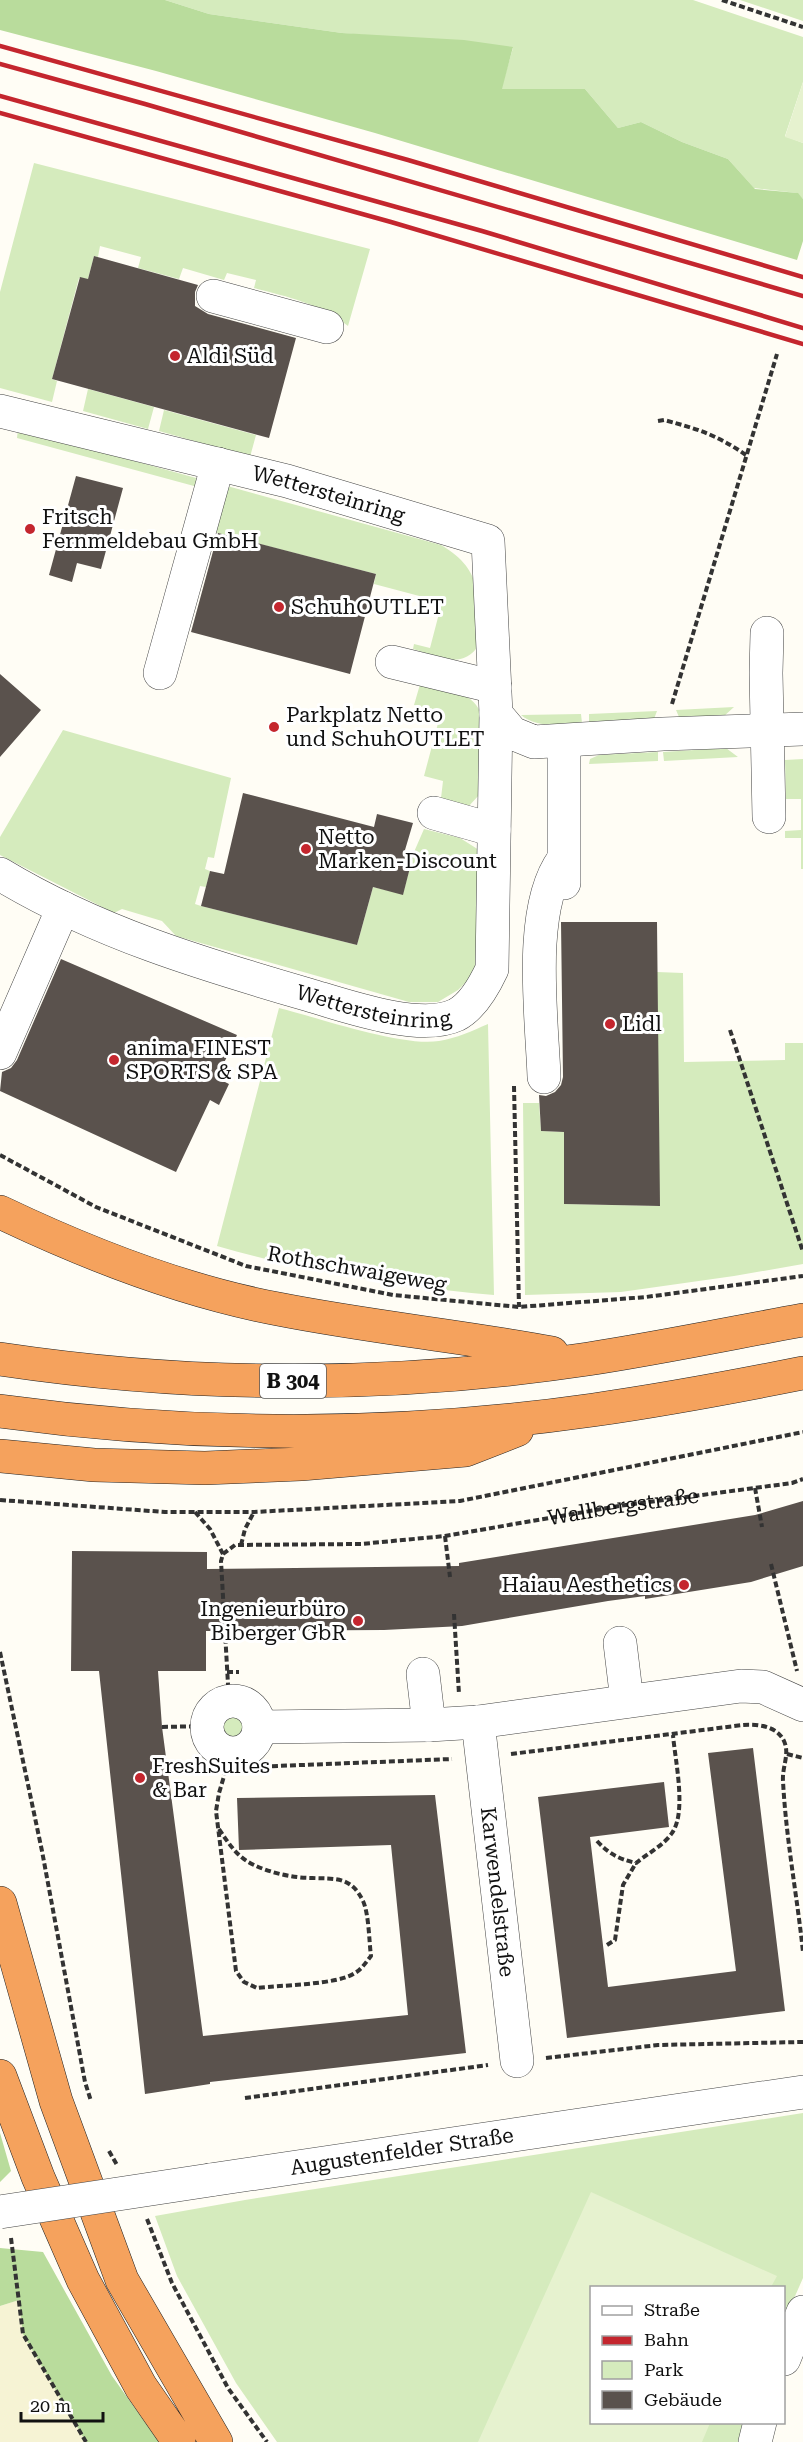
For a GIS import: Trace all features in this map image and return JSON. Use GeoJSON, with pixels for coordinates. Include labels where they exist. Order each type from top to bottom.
{"type":"FeatureCollection","features":[{"type":"Feature","properties":{"kind":"highway"},"geometry":{"type":"LineString","coordinates":[[0,1212],[114,1261],[213,1293],[277,1309],[466,1337],[586,1359]]}},
{"type":"Feature","properties":{"kind":"highway","name":"B 304"},"geometry":{"type":"LineString","coordinates":[[0,1359],[180,1378],[295,1381],[382,1379],[586,1359],[803,1320]]}},
{"type":"Feature","properties":{"kind":"highway"},"geometry":{"type":"LineString","coordinates":[[0,1412],[100,1423],[299,1432],[433,1426],[558,1415],[803,1373]]}},
{"type":"Feature","properties":{"kind":"highway"},"geometry":{"type":"LineString","coordinates":[[0,1456],[94,1465],[205,1468],[301,1464],[466,1449],[558,1415]]}},
{"type":"Feature","properties":{"kind":"highway"},"geometry":{"type":"LineString","coordinates":[[0,1904],[56,2101],[122,2280],[216,2442]]}},
{"type":"Feature","properties":{"kind":"highway"},"geometry":{"type":"LineString","coordinates":[[0,2076],[39,2177],[83,2280],[141,2387],[179,2442]]}},
{"type":"Feature","properties":{"kind":"street"},"geometry":{"type":"LineString","coordinates":[[213,296],[327,327]]}},
{"type":"Feature","properties":{"kind":"street","name":"Wettersteinring"},"geometry":{"type":"LineString","coordinates":[[0,411],[287,481],[488,541],[495,701],[492,969],[483,989],[456,1015],[429,1020],[387,1017],[232,973],[135,940],[63,908],[0,874]]}},
{"type":"Feature","properties":{"kind":"street"},"geometry":{"type":"LineString","coordinates":[[160,673],[218,464]]}},
{"type":"Feature","properties":{"kind":"street"},"geometry":{"type":"LineString","coordinates":[[767,633],[769,817]]}},
{"type":"Feature","properties":{"kind":"street"},"geometry":{"type":"LineString","coordinates":[[392,662],[495,701],[512,733],[534,742],[803,729]]}},
{"type":"Feature","properties":{"kind":"street"},"geometry":{"type":"LineString","coordinates":[[564,741],[564,899]]}},
{"type":"Feature","properties":{"kind":"street"},"geometry":{"type":"LineString","coordinates":[[434,813],[494,830]]}},
{"type":"Feature","properties":{"kind":"street"},"geometry":{"type":"LineString","coordinates":[[529,1079],[542,913],[556,870],[563,860]]}},
{"type":"Feature","properties":{"kind":"street"},"geometry":{"type":"LineString","coordinates":[[0,1053],[23,983],[63,908]]}},
{"type":"Feature","properties":{"kind":"street"},"geometry":{"type":"LineString","coordinates":[[620,1643],[627,1701]]}},
{"type":"Feature","properties":{"kind":"street"},"geometry":{"type":"LineString","coordinates":[[423,1674],[429,1725]]}},
{"type":"Feature","properties":{"kind":"street"},"geometry":{"type":"LineString","coordinates":[[232,1682],[238,1702],[253,1711],[259,1727],[249,1748],[242,1752],[231,1753],[217,1747],[208,1734],[207,1726],[214,1710],[232,1682]]}},
{"type":"Feature","properties":{"kind":"street"},"geometry":{"type":"LineString","coordinates":[[259,1727],[429,1725],[470,1722],[741,1686],[763,1687],[793,1700]]}},
{"type":"Feature","properties":{"kind":"street","name":"Karwendelstraße"},"geometry":{"type":"LineString","coordinates":[[470,1722],[517,2061]]}},
{"type":"Feature","properties":{"kind":"street","name":"Augustenfelder Straße"},"geometry":{"type":"LineString","coordinates":[[5,2222],[210,2180],[803,2092]]}},
{"type":"Feature","properties":{"kind":"street"},"geometry":{"type":"LineString","coordinates":[[785,2354],[803,2312]]}},
{"type":"Feature","properties":{"kind":"street"},"geometry":{"type":"LineString","coordinates":[[755,2442],[760,2424]]}},
{"type":"Feature","properties":{"kind":"path"},"geometry":{"type":"LineString","coordinates":[[722,0],[803,27]]}},
{"type":"Feature","properties":{"kind":"path"},"geometry":{"type":"LineString","coordinates":[[663,734],[777,354]]}},
{"type":"Feature","properties":{"kind":"path"},"geometry":{"type":"LineString","coordinates":[[658,421],[664,420],[703,430],[746,455]]}},
{"type":"Feature","properties":{"kind":"path"},"geometry":{"type":"LineString","coordinates":[[730,1030],[803,1252]]}},
{"type":"Feature","properties":{"kind":"path"},"geometry":{"type":"LineString","coordinates":[[519,1307],[529,1079]]}},
{"type":"Feature","properties":{"kind":"path","name":"Rothschwaigeweg"},"geometry":{"type":"LineString","coordinates":[[0,1155],[96,1207],[246,1266],[393,1295],[519,1307],[646,1297],[803,1276]]}},
{"type":"Feature","properties":{"kind":"path"},"geometry":{"type":"LineString","coordinates":[[0,1500],[195,1512],[254,1512],[460,1501],[803,1432]]}},
{"type":"Feature","properties":{"kind":"path","name":"Wallbergstraße"},"geometry":{"type":"LineString","coordinates":[[223,1554],[235,1545],[361,1544],[445,1536],[619,1506],[792,1483],[803,1479]]}},
{"type":"Feature","properties":{"kind":"path"},"geometry":{"type":"LineString","coordinates":[[755,1488],[762,1527]]}},
{"type":"Feature","properties":{"kind":"path"},"geometry":{"type":"LineString","coordinates":[[195,1512],[210,1529],[223,1554],[221,1561],[232,1682]]}},
{"type":"Feature","properties":{"kind":"path"},"geometry":{"type":"LineString","coordinates":[[241,1545],[245,1529],[254,1512]]}},
{"type":"Feature","properties":{"kind":"path"},"geometry":{"type":"LineString","coordinates":[[445,1536],[450,1577]]}},
{"type":"Feature","properties":{"kind":"path"},"geometry":{"type":"LineString","coordinates":[[771,1564],[798,1674],[793,1700]]}},
{"type":"Feature","properties":{"kind":"path"},"geometry":{"type":"LineString","coordinates":[[454,1614],[470,1722]]}},
{"type":"Feature","properties":{"kind":"path"},"geometry":{"type":"LineString","coordinates":[[0,1652],[42,1851],[85,2082],[91,2103]]}},
{"type":"Feature","properties":{"kind":"path"},"geometry":{"type":"LineString","coordinates":[[762,1725],[775,1730],[783,1739],[787,1754],[783,1776],[785,1815],[801,1919],[803,1952]]}},
{"type":"Feature","properties":{"kind":"path"},"geometry":{"type":"LineString","coordinates":[[162,1727],[207,1726]]}},
{"type":"Feature","properties":{"kind":"path"},"geometry":{"type":"LineString","coordinates":[[607,1946],[615,1940],[623,1884],[636,1863],[672,1833],[678,1820],[680,1804],[673,1735]]}},
{"type":"Feature","properties":{"kind":"path"},"geometry":{"type":"LineString","coordinates":[[219,1829],[235,1853],[254,1865],[284,1875],[339,1878],[348,1883],[364,1902],[371,1956],[364,1965],[354,1974],[339,1979],[257,1988],[244,1982],[236,1971],[216,1811],[231,1753]]}},
{"type":"Feature","properties":{"kind":"path"},"geometry":{"type":"LineString","coordinates":[[787,1754],[803,1758]]}},
{"type":"Feature","properties":{"kind":"path"},"geometry":{"type":"LineString","coordinates":[[597,1841],[607,1852],[619,1859],[636,1863]]}},
{"type":"Feature","properties":{"kind":"path"},"geometry":{"type":"LineString","coordinates":[[104,2143],[120,2171]]}},
{"type":"Feature","properties":{"kind":"path"},"geometry":{"type":"LineString","coordinates":[[146,2217],[172,2283],[228,2388],[267,2442]]}},
{"type":"Feature","properties":{"kind":"path"},"geometry":{"type":"LineString","coordinates":[[5,2222],[23,2334],[86,2442]]}},
{"type":"Feature","properties":{"kind":"shaded area"},"geometry":{"type":"Polygon","coordinates":[[[19,2300],[23,2334],[86,2442],[0,2442],[0,2306],[19,2300]]]}},
{"type":"Feature","properties":{"kind":"green space"},"geometry":{"type":"Polygon","coordinates":[[[0,0],[165,0],[209,14],[342,33],[464,40],[513,47],[502,89],[585,89],[618,128],[641,122],[682,142],[728,159],[755,189],[798,193],[803,199],[803,241],[797,260],[375,133],[0,30],[0,0]]]}},
{"type":"Feature","properties":{"kind":"green space"},"geometry":{"type":"Polygon","coordinates":[[[165,0],[693,0],[803,37],[803,82],[785,136],[803,143],[803,199],[797,193],[754,188],[728,159],[682,142],[641,122],[618,128],[585,89],[501,89],[513,48],[342,33],[209,14],[165,0]]]}},
{"type":"Feature","properties":{"kind":"green space"},"geometry":{"type":"Polygon","coordinates":[[[740,0],[803,0],[803,21],[740,0]]]}},
{"type":"Feature","properties":{"kind":"green space"},"geometry":{"type":"Polygon","coordinates":[[[803,82],[803,143],[785,137],[803,82]]]}},
{"type":"Feature","properties":{"kind":"green space"},"geometry":{"type":"Polygon","coordinates":[[[34,163],[370,249],[348,326],[338,318],[315,307],[254,288],[256,280],[227,273],[224,280],[183,268],[179,279],[138,268],[141,257],[100,246],[98,257],[94,256],[88,279],[79,278],[52,379],[57,381],[52,402],[0,388],[0,292],[34,163]]]}},
{"type":"Feature","properties":{"kind":"green space"},"geometry":{"type":"Polygon","coordinates":[[[88,389],[154,407],[148,429],[83,411],[88,389]]]}},
{"type":"Feature","properties":{"kind":"green space"},"geometry":{"type":"Polygon","coordinates":[[[164,410],[256,435],[250,457],[159,431],[164,410]]]}},
{"type":"Feature","properties":{"kind":"green space"},"geometry":{"type":"Polygon","coordinates":[[[18,429],[207,481],[205,489],[17,438],[18,429]]]}},
{"type":"Feature","properties":{"kind":"green space"},"geometry":{"type":"Polygon","coordinates":[[[220,484],[441,545],[466,565],[472,576],[478,600],[479,645],[465,658],[457,660],[440,658],[413,649],[414,644],[430,648],[442,602],[374,584],[376,574],[206,530],[220,484]]]}},
{"type":"Feature","properties":{"kind":"green space"},"geometry":{"type":"Polygon","coordinates":[[[421,681],[463,695],[476,705],[480,712],[480,794],[467,808],[440,807],[443,781],[424,776],[441,712],[414,705],[421,681]]]}},
{"type":"Feature","properties":{"kind":"green space"},"geometry":{"type":"Polygon","coordinates":[[[734,707],[723,717],[679,717],[676,710],[734,707]]]}},
{"type":"Feature","properties":{"kind":"green space"},"geometry":{"type":"Polygon","coordinates":[[[657,711],[654,719],[589,723],[589,714],[657,711]]]}},
{"type":"Feature","properties":{"kind":"green space"},"geometry":{"type":"Polygon","coordinates":[[[581,714],[582,723],[558,725],[542,724],[521,715],[581,714]]]}},
{"type":"Feature","properties":{"kind":"green space"},"geometry":{"type":"Polygon","coordinates":[[[63,730],[231,778],[214,858],[208,857],[205,869],[210,871],[206,887],[200,886],[195,904],[201,906],[357,945],[373,887],[403,894],[414,852],[424,829],[460,838],[479,850],[480,956],[471,977],[458,990],[438,1002],[409,1002],[176,936],[162,921],[122,909],[114,913],[0,855],[0,837],[63,730]]]}},
{"type":"Feature","properties":{"kind":"green space"},"geometry":{"type":"Polygon","coordinates":[[[726,748],[738,757],[664,761],[663,752],[726,748]]]}},
{"type":"Feature","properties":{"kind":"green space"},"geometry":{"type":"Polygon","coordinates":[[[658,752],[658,761],[589,764],[590,759],[599,755],[658,752]]]}},
{"type":"Feature","properties":{"kind":"green space"},"geometry":{"type":"Polygon","coordinates":[[[803,759],[803,869],[801,869],[801,838],[785,838],[785,831],[801,830],[801,799],[786,799],[785,760],[803,759]]]}},
{"type":"Feature","properties":{"kind":"green space"},"geometry":{"type":"Polygon","coordinates":[[[657,972],[683,973],[684,1062],[785,1060],[785,1043],[803,1043],[803,1264],[621,1292],[525,1295],[523,1103],[539,1103],[541,1131],[564,1132],[564,1204],[659,1206],[657,972]]]}},
{"type":"Feature","properties":{"kind":"green space"},"geometry":{"type":"Polygon","coordinates":[[[279,1008],[383,1036],[423,1042],[452,1038],[488,1024],[494,1295],[424,1288],[354,1277],[285,1264],[217,1246],[279,1008]]]}},
{"type":"Feature","properties":{"kind":"green space"},"geometry":{"type":"Polygon","coordinates":[[[233,1710],[246,1715],[251,1728],[246,1741],[233,1746],[220,1741],[215,1728],[220,1715],[233,1710]]]}},
{"type":"Feature","properties":{"kind":"green space"},"geometry":{"type":"Polygon","coordinates":[[[803,2113],[803,2278],[785,2319],[785,2286],[590,2286],[590,2424],[748,2424],[742,2442],[277,2442],[236,2383],[177,2276],[155,2216],[803,2113]]]}},
{"type":"Feature","properties":{"kind":"green space"},"geometry":{"type":"Polygon","coordinates":[[[0,2133],[11,2171],[0,2182],[0,2133]]]}},
{"type":"Feature","properties":{"kind":"green space"},"geometry":{"type":"Polygon","coordinates":[[[591,2192],[777,2276],[772,2286],[590,2286],[590,2424],[710,2424],[702,2442],[478,2442],[591,2192]]]}},
{"type":"Feature","properties":{"kind":"green space"},"geometry":{"type":"Polygon","coordinates":[[[0,2248],[43,2252],[112,2376],[159,2442],[86,2442],[23,2334],[19,2300],[0,2306],[0,2248]]]}},
{"type":"Feature","properties":{"kind":"building","name":"Aldi Süd"},"geometry":{"type":"Polygon","coordinates":[[[94,256],[198,285],[195,292],[195,306],[208,314],[296,338],[269,438],[52,379],[80,277],[88,279],[94,256]]]}},
{"type":"Feature","properties":{"kind":"building","name":"Fritsch Fernmeldebau GmbH"},"geometry":{"type":"Polygon","coordinates":[[[76,476],[123,488],[101,569],[77,563],[72,582],[49,575],[76,476]]]}},
{"type":"Feature","properties":{"kind":"building","name":"SchuhOUTLET"},"geometry":{"type":"Polygon","coordinates":[[[218,533],[376,574],[350,674],[191,632],[218,533]]]}},
{"type":"Feature","properties":{"kind":"building"},"geometry":{"type":"Polygon","coordinates":[[[0,674],[41,710],[0,757],[0,674]]]}},
{"type":"Feature","properties":{"kind":"building","name":"Netto Marken-Discount"},"geometry":{"type":"Polygon","coordinates":[[[243,793],[374,827],[377,814],[413,823],[405,850],[414,852],[403,895],[373,887],[357,945],[201,906],[210,871],[224,874],[243,793]]]}},
{"type":"Feature","properties":{"kind":"building","name":"Lidl"},"geometry":{"type":"Polygon","coordinates":[[[561,922],[657,922],[660,1206],[564,1204],[564,1132],[541,1131],[539,1095],[546,1096],[555,1092],[561,1085],[563,1077],[561,922]]]}},
{"type":"Feature","properties":{"kind":"building","name":"anima FINEST SPORTS & SPA"},"geometry":{"type":"Polygon","coordinates":[[[61,959],[237,1035],[217,1078],[229,1084],[219,1105],[210,1100],[176,1172],[0,1091],[2,1072],[11,1068],[17,1060],[61,959]]]}},
{"type":"Feature","properties":{"kind":"building"},"geometry":{"type":"Polygon","coordinates":[[[803,1501],[803,1566],[751,1582],[645,1599],[645,1596],[608,1601],[462,1626],[384,1630],[206,1631],[206,1671],[158,1671],[162,1727],[203,2036],[408,2015],[391,1845],[239,1850],[237,1798],[435,1795],[466,2053],[210,2082],[210,2084],[145,2094],[99,1671],[71,1671],[72,1551],[207,1552],[207,1569],[459,1566],[459,1563],[755,1515],[803,1501]]]}},
{"type":"Feature","properties":{"kind":"building"},"geometry":{"type":"Polygon","coordinates":[[[753,1748],[785,2011],[567,2038],[538,1797],[664,1782],[669,1827],[590,1837],[608,1987],[736,1971],[708,1753],[753,1748]]]}},
{"type":"Feature","properties":{"kind":"railway"},"geometry":{"type":"LineString","coordinates":[[0,46],[408,160],[803,277]]}},
{"type":"Feature","properties":{"kind":"railway"},"geometry":{"type":"LineString","coordinates":[[0,64],[145,104],[803,296]]}},
{"type":"Feature","properties":{"kind":"railway"},"geometry":{"type":"LineString","coordinates":[[0,96],[482,231],[803,328]]}},
{"type":"Feature","properties":{"kind":"railway"},"geometry":{"type":"LineString","coordinates":[[0,113],[391,222],[803,344]]}},
{"type":"Feature","properties":{"kind":"place","name":"Aldi Süd"},"geometry":{"type":"Point","coordinates":[175,356]}},
{"type":"Feature","properties":{"kind":"place","name":"Fritsch Fernmeldebau GmbH"},"geometry":{"type":"Point","coordinates":[30,529]}},
{"type":"Feature","properties":{"kind":"place","name":"SchuhOUTLET"},"geometry":{"type":"Point","coordinates":[279,607]}},
{"type":"Feature","properties":{"kind":"place","name":"Parkplatz Netto und SchuhOUTLET"},"geometry":{"type":"Point","coordinates":[274,727]}},
{"type":"Feature","properties":{"kind":"place","name":"Netto Marken-Discount"},"geometry":{"type":"Point","coordinates":[306,849]}},
{"type":"Feature","properties":{"kind":"place","name":"Lidl"},"geometry":{"type":"Point","coordinates":[610,1024]}},
{"type":"Feature","properties":{"kind":"place","name":"anima FINEST SPORTS & SPA"},"geometry":{"type":"Point","coordinates":[114,1060]}},
{"type":"Feature","properties":{"kind":"place","name":"Haiau Aesthetics"},"geometry":{"type":"Point","coordinates":[684,1585]}},
{"type":"Feature","properties":{"kind":"place","name":"Ingenieurbüro Biberger GbR"},"geometry":{"type":"Point","coordinates":[358,1621]}},
{"type":"Feature","properties":{"kind":"place","name":"FreshSuites & Bar"},"geometry":{"type":"Point","coordinates":[140,1778]}}]}
